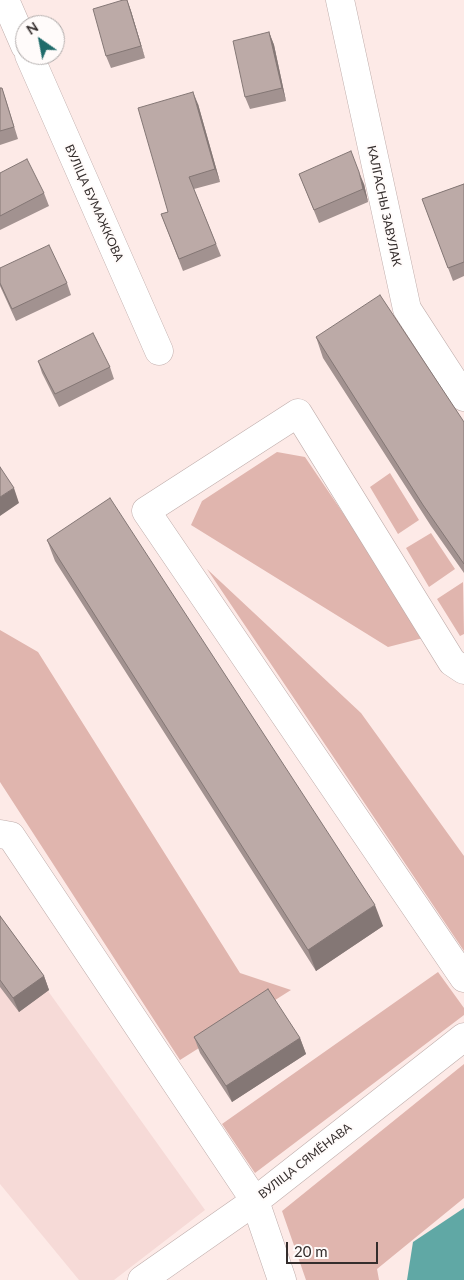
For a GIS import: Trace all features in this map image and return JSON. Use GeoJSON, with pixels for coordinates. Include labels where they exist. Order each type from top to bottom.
{"type":"FeatureCollection","features":[{"type":"Feature","properties":{"kind":"street"},"geometry":{"type":"LineString","coordinates":[[5,0],[15,23]]}},
{"type":"Feature","properties":{"kind":"street","name":"КАЛГАСНЫ ЗАВУЛАК"},"geometry":{"type":"LineString","coordinates":[[340,0],[406,309],[464,397]]}},
{"type":"Feature","properties":{"kind":"street","name":"ВУЛІЦА БУМАЖКОВА"},"geometry":{"type":"LineString","coordinates":[[33,65],[159,351]]}},
{"type":"Feature","properties":{"kind":"street"},"geometry":{"type":"LineString","coordinates":[[464,670],[452,662],[298,413],[146,511],[464,978]]}},
{"type":"Feature","properties":{"kind":"street"},"geometry":{"type":"LineString","coordinates":[[0,834],[10,836],[255,1201],[282,1280]]}},
{"type":"Feature","properties":{"kind":"street","name":"ВУЛІЦА СЯМЁНАВА"},"geometry":{"type":"LineString","coordinates":[[144,1280],[255,1201],[464,1037]]}},
{"type":"Feature","properties":{"kind":"shaded area"},"geometry":{"type":"Polygon","coordinates":[[[277,452],[305,457],[427,637],[388,647],[191,525],[202,501],[277,452]]]}},
{"type":"Feature","properties":{"kind":"shaded area"},"geometry":{"type":"Polygon","coordinates":[[[390,473],[419,520],[398,534],[370,487],[390,473]]]}},
{"type":"Feature","properties":{"kind":"shaded area"},"geometry":{"type":"Polygon","coordinates":[[[431,533],[455,569],[429,587],[406,548],[431,533]]]}},
{"type":"Feature","properties":{"kind":"shaded area"},"geometry":{"type":"Polygon","coordinates":[[[207,569],[361,713],[464,856],[464,951],[207,569]]]}},
{"type":"Feature","properties":{"kind":"shaded area"},"geometry":{"type":"Polygon","coordinates":[[[463,582],[464,634],[460,636],[437,599],[463,582]]]}},
{"type":"Feature","properties":{"kind":"shaded area"},"geometry":{"type":"Polygon","coordinates":[[[0,630],[38,652],[240,973],[291,990],[180,1060],[0,782],[0,630]]]}},
{"type":"Feature","properties":{"kind":"shaded area"},"geometry":{"type":"Polygon","coordinates":[[[0,924],[205,1210],[114,1280],[79,1280],[0,1184],[0,924]]]}},
{"type":"Feature","properties":{"kind":"shaded area"},"geometry":{"type":"Polygon","coordinates":[[[438,972],[464,1008],[464,1015],[255,1173],[222,1124],[438,972]]]}},
{"type":"Feature","properties":{"kind":"shaded area"},"geometry":{"type":"Polygon","coordinates":[[[464,1064],[464,1198],[377,1269],[379,1280],[306,1280],[282,1211],[464,1064]]]}},
{"type":"Feature","properties":{"kind":"water"},"geometry":{"type":"Polygon","coordinates":[[[464,1208],[464,1280],[407,1280],[413,1242],[464,1208]]]}},
{"type":"Feature","properties":{"kind":"building"},"geometry":{"type":"Polygon","coordinates":[[[127,0],[141,46],[106,56],[93,9],[127,0]]]}},
{"type":"Feature","properties":{"kind":"building"},"geometry":{"type":"Polygon","coordinates":[[[269,32],[282,88],[245,97],[233,41],[269,32]]]}},
{"type":"Feature","properties":{"kind":"building"},"geometry":{"type":"Polygon","coordinates":[[[0,88],[2,88],[14,127],[0,131],[0,88]]]}},
{"type":"Feature","properties":{"kind":"building"},"geometry":{"type":"Polygon","coordinates":[[[193,92],[215,169],[189,177],[216,244],[179,259],[161,214],[168,212],[138,108],[193,92]]]}},
{"type":"Feature","properties":{"kind":"building"},"geometry":{"type":"Polygon","coordinates":[[[351,151],[363,189],[314,210],[299,174],[351,151]]]}},
{"type":"Feature","properties":{"kind":"building"},"geometry":{"type":"Polygon","coordinates":[[[27,159],[44,193],[0,216],[0,173],[27,159]]]}},
{"type":"Feature","properties":{"kind":"building"},"geometry":{"type":"Polygon","coordinates":[[[464,184],[464,262],[448,268],[422,199],[464,184]]]}},
{"type":"Feature","properties":{"kind":"building"},"geometry":{"type":"Polygon","coordinates":[[[49,245],[67,283],[12,309],[0,283],[0,268],[49,245]]]}},
{"type":"Feature","properties":{"kind":"building"},"geometry":{"type":"Polygon","coordinates":[[[380,295],[464,422],[464,564],[423,505],[316,337],[380,295]]]}},
{"type":"Feature","properties":{"kind":"building"},"geometry":{"type":"Polygon","coordinates":[[[93,333],[110,367],[55,394],[38,361],[93,333]]]}},
{"type":"Feature","properties":{"kind":"building"},"geometry":{"type":"Polygon","coordinates":[[[0,467],[14,488],[0,497],[0,467]]]}},
{"type":"Feature","properties":{"kind":"building"},"geometry":{"type":"Polygon","coordinates":[[[110,498],[375,905],[308,950],[47,540],[110,498]]]}},
{"type":"Feature","properties":{"kind":"building"},"geometry":{"type":"Polygon","coordinates":[[[0,916],[44,976],[13,998],[0,980],[0,916]]]}},
{"type":"Feature","properties":{"kind":"building"},"geometry":{"type":"Polygon","coordinates":[[[268,989],[300,1038],[226,1086],[194,1037],[268,989]]]}}]}
